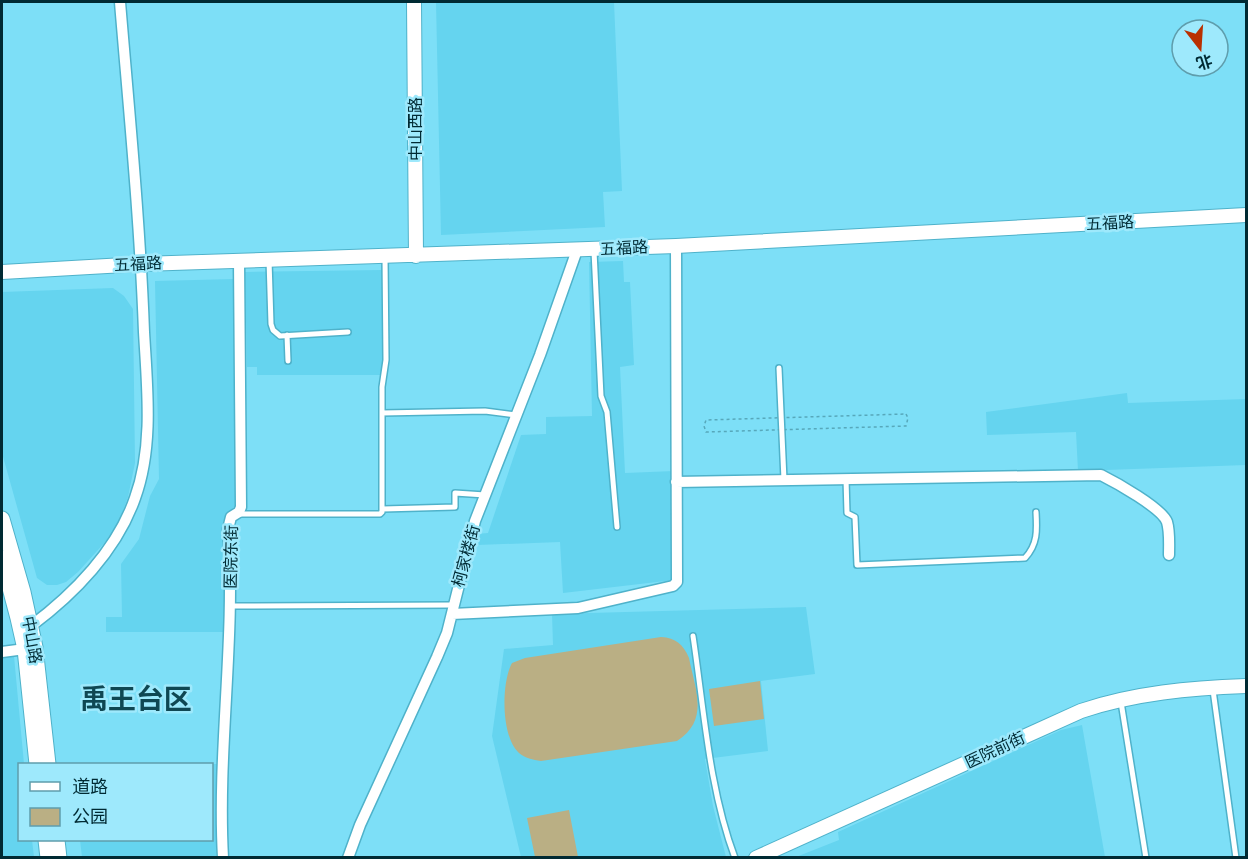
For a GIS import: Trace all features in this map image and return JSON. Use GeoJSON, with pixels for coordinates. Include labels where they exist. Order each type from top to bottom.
{"type":"FeatureCollection","features":[{"type":"Feature","properties":{"kind":"main road","name":"中山路"},"geometry":{"type":"LineString","coordinates":[[2,519],[35,647],[48,763]]}},
{"type":"Feature","properties":{"kind":"main road","name":"中山路"},"geometry":{"type":"LineString","coordinates":[[2,558],[25,649],[37,763]]}},
{"type":"Feature","properties":{"kind":"main road"},"geometry":{"type":"LineString","coordinates":[[46,841],[48,858]]}},
{"type":"Feature","properties":{"kind":"main road"},"geometry":{"type":"LineString","coordinates":[[57,841],[59,858]]}},
{"type":"Feature","properties":{"kind":"street"},"geometry":{"type":"LineString","coordinates":[[31,626],[56,607],[112,544],[127,519],[136,497],[145,459],[147,390],[142,264],[120,2]]}},
{"type":"Feature","properties":{"kind":"street","name":"中山西路"},"geometry":{"type":"LineString","coordinates":[[414,2],[416,256]]}},
{"type":"Feature","properties":{"kind":"street","name":"五福路"},"geometry":{"type":"LineString","coordinates":[[2,272],[142,264],[594,250],[1246,215]]}},
{"type":"Feature","properties":{"kind":"street"},"geometry":{"type":"LineString","coordinates":[[452,610],[578,608],[673,586],[677,582],[676,246]]}},
{"type":"Feature","properties":{"kind":"street","name":"柯家楼街"},"geometry":{"type":"LineString","coordinates":[[348,858],[360,825],[437,657],[475,521],[577,250]]}},
{"type":"Feature","properties":{"kind":"street","name":"医院东街"},"geometry":{"type":"LineString","coordinates":[[223,858],[223,763],[230,606],[228,529],[229,521],[242,507],[239,261]]}},
{"type":"Feature","properties":{"kind":"street"},"geometry":{"type":"LineString","coordinates":[[676,482],[1101,475],[1146,501],[1162,515],[1168,524],[1169,555]]}},
{"type":"Feature","properties":{"kind":"street"},"geometry":{"type":"LineString","coordinates":[[2,652],[25,649]]}},
{"type":"Feature","properties":{"kind":"street","name":"医院前街"},"geometry":{"type":"LineString","coordinates":[[756,858],[1067,717],[1121,699],[1246,686]]}},
{"type":"Feature","properties":{"kind":"lane"},"geometry":{"type":"LineString","coordinates":[[594,250],[602,396],[607,412],[617,527]]}},
{"type":"Feature","properties":{"kind":"lane"},"geometry":{"type":"LineString","coordinates":[[237,514],[380,514],[383,509],[382,387],[386,360],[384,257]]}},
{"type":"Feature","properties":{"kind":"lane"},"geometry":{"type":"LineString","coordinates":[[269,260],[271,324],[275,333],[280,336],[348,332]]}},
{"type":"Feature","properties":{"kind":"lane"},"geometry":{"type":"LineString","coordinates":[[286,335],[288,361]]}},
{"type":"Feature","properties":{"kind":"lane"},"geometry":{"type":"LineString","coordinates":[[779,368],[784,480]]}},
{"type":"Feature","properties":{"kind":"lane"},"geometry":{"type":"LineString","coordinates":[[382,414],[485,411],[516,415]]}},
{"type":"Feature","properties":{"kind":"lane"},"geometry":{"type":"LineString","coordinates":[[846,479],[847,513],[855,517],[857,565],[1025,558],[1036,542],[1036,512]]}},
{"type":"Feature","properties":{"kind":"lane"},"geometry":{"type":"LineString","coordinates":[[383,509],[455,507],[455,493],[485,495]]}},
{"type":"Feature","properties":{"kind":"lane"},"geometry":{"type":"LineString","coordinates":[[230,606],[452,610]]}},
{"type":"Feature","properties":{"kind":"lane"},"geometry":{"type":"LineString","coordinates":[[693,636],[717,793],[727,837],[735,858]]}},
{"type":"Feature","properties":{"kind":"lane"},"geometry":{"type":"LineString","coordinates":[[1213,688],[1236,858]]}},
{"type":"Feature","properties":{"kind":"lane"},"geometry":{"type":"LineString","coordinates":[[1121,699],[1146,858]]}},
{"type":"Feature","properties":{"kind":"path"},"geometry":{"type":"LineString","coordinates":[[906,414],[908,418],[906,426],[705,432],[704,426],[706,420],[783,418],[906,414]]}},
{"type":"Feature","properties":{"kind":"shaded area"},"geometry":{"type":"Polygon","coordinates":[[[436,2],[614,2],[622,191],[603,192],[605,227],[441,235],[436,2]]]}},
{"type":"Feature","properties":{"kind":"shaded area"},"geometry":{"type":"Polygon","coordinates":[[[623,261],[624,282],[630,282],[634,365],[620,367],[625,473],[674,471],[674,580],[563,593],[560,542],[477,545],[476,534],[488,533],[521,435],[546,434],[546,417],[592,416],[589,262],[623,261]]]}},
{"type":"Feature","properties":{"kind":"shaded area"},"geometry":{"type":"Polygon","coordinates":[[[382,270],[384,359],[382,375],[257,375],[257,367],[247,367],[245,272],[382,270]]]}},
{"type":"Feature","properties":{"kind":"shaded area"},"geometry":{"type":"Polygon","coordinates":[[[234,279],[240,500],[225,517],[225,632],[106,632],[106,617],[122,617],[121,564],[139,539],[150,496],[159,479],[155,281],[234,279]]]}},
{"type":"Feature","properties":{"kind":"shaded area"},"geometry":{"type":"Polygon","coordinates":[[[113,288],[124,296],[133,309],[135,463],[128,497],[116,530],[78,572],[66,582],[47,585],[37,578],[2,453],[2,292],[113,288]]]}},
{"type":"Feature","properties":{"kind":"shaded area"},"geometry":{"type":"Polygon","coordinates":[[[1127,393],[1128,403],[1246,399],[1246,465],[1078,471],[1076,432],[987,435],[986,412],[1127,393]]]}},
{"type":"Feature","properties":{"kind":"shaded area"},"geometry":{"type":"Polygon","coordinates":[[[806,607],[815,674],[761,681],[768,751],[705,759],[713,806],[726,857],[521,857],[492,736],[504,649],[553,645],[552,614],[806,607]]]}},
{"type":"Feature","properties":{"kind":"shaded area"},"geometry":{"type":"Polygon","coordinates":[[[14,656],[24,763],[18,763],[18,841],[32,841],[34,857],[2,857],[2,658],[14,656]]]}},
{"type":"Feature","properties":{"kind":"shaded area"},"geometry":{"type":"Polygon","coordinates":[[[1082,725],[1105,857],[796,857],[839,840],[838,832],[1061,730],[1082,725]]]}},
{"type":"Feature","properties":{"kind":"shaded area"},"geometry":{"type":"Polygon","coordinates":[[[213,764],[218,764],[216,857],[82,857],[80,841],[213,841],[213,764]]]}},
{"type":"Feature","properties":{"kind":"green space"},"geometry":{"type":"Polygon","coordinates":[[[661,637],[675,640],[689,658],[698,703],[694,724],[687,733],[677,741],[541,761],[519,753],[513,745],[506,723],[506,683],[512,663],[525,658],[661,637]]]}},
{"type":"Feature","properties":{"kind":"green space"},"geometry":{"type":"Polygon","coordinates":[[[760,681],[764,719],[714,726],[709,689],[760,681]]]}},
{"type":"Feature","properties":{"kind":"green space"},"geometry":{"type":"Polygon","coordinates":[[[569,810],[578,857],[535,857],[527,818],[569,810]]]}},
{"type":"Feature","properties":{"kind":"district","name":"禹王台区"},"geometry":{"type":"Point","coordinates":[136,699]}}]}
